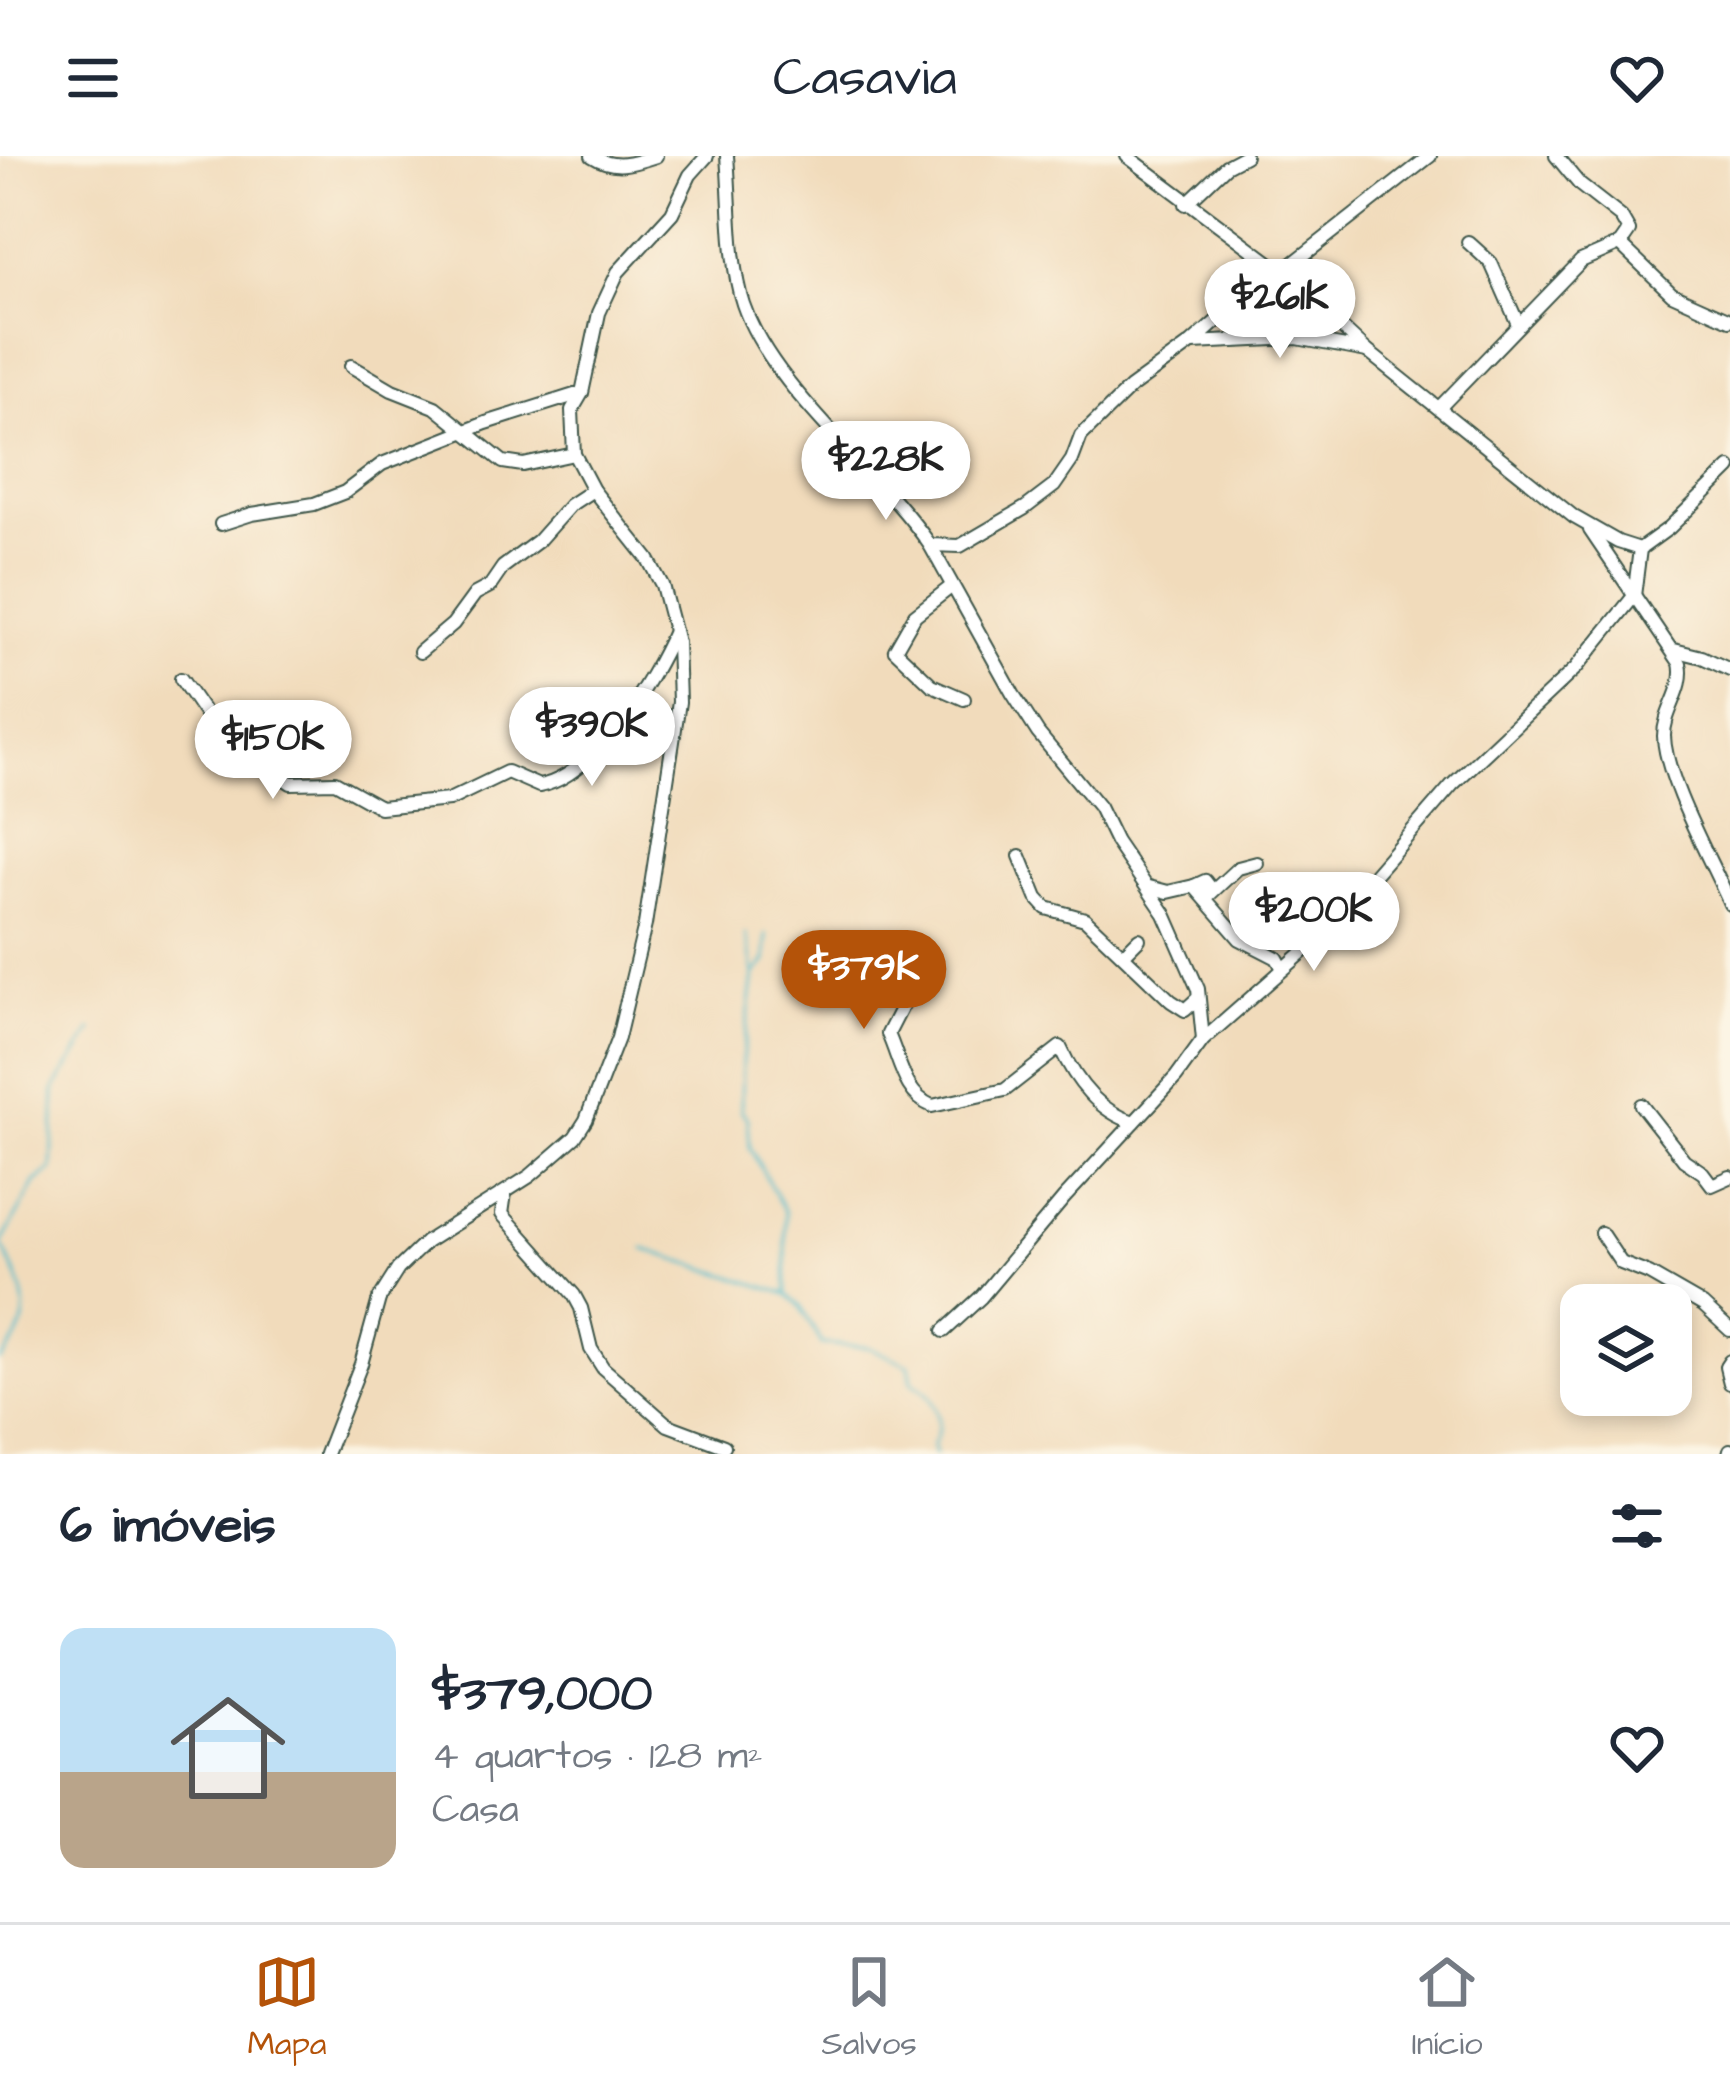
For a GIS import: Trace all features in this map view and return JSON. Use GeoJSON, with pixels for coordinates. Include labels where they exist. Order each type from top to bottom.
{"type":"FeatureCollection","features":[{"type":"Feature","properties":{"kind":"street"},"geometry":{"type":"LineString","coordinates":[[592,156],[609,166],[656,156]]}},
{"type":"Feature","properties":{"kind":"street"},"geometry":{"type":"LineString","coordinates":[[326,1454],[361,1364],[379,1299],[398,1269],[426,1241],[506,1193],[575,1137],[618,1038],[645,925],[679,702],[675,630],[649,559],[593,490],[574,454],[572,410],[582,393],[598,313],[617,272],[672,213],[690,176],[707,156]]}},
{"type":"Feature","properties":{"kind":"street"},"geometry":{"type":"LineString","coordinates":[[727,156],[739,291],[767,354],[856,461],[904,508],[930,545],[1013,694],[1099,807],[1165,914],[1198,989],[1203,1040]]}},
{"type":"Feature","properties":{"kind":"street"},"geometry":{"type":"LineString","coordinates":[[1127,156],[1282,272],[1367,351],[1587,526],[1640,549]]}},
{"type":"Feature","properties":{"kind":"street"},"geometry":{"type":"LineString","coordinates":[[1186,203],[1226,166],[1245,156]]}},
{"type":"Feature","properties":{"kind":"street"},"geometry":{"type":"LineString","coordinates":[[930,545],[960,546],[1054,486],[1084,433],[1134,385],[1245,296],[1281,286],[1282,272],[1430,156]]}},
{"type":"Feature","properties":{"kind":"street"},"geometry":{"type":"LineString","coordinates":[[1439,409],[1581,261],[1620,244],[1629,231],[1556,156]]}},
{"type":"Feature","properties":{"kind":"street"},"geometry":{"type":"LineString","coordinates":[[1468,242],[1491,263],[1518,324]]}},
{"type":"Feature","properties":{"kind":"street"},"geometry":{"type":"LineString","coordinates":[[1620,244],[1672,293],[1730,320]]}},
{"type":"Feature","properties":{"kind":"street"},"geometry":{"type":"LineString","coordinates":[[1192,343],[1297,338],[1367,351]]}},
{"type":"Feature","properties":{"kind":"street"},"geometry":{"type":"LineString","coordinates":[[351,366],[434,407],[495,458],[512,465],[574,454]]}},
{"type":"Feature","properties":{"kind":"street"},"geometry":{"type":"LineString","coordinates":[[221,524],[314,504],[345,492],[382,464],[582,393]]}},
{"type":"Feature","properties":{"kind":"street"},"geometry":{"type":"LineString","coordinates":[[944,1331],[981,1298],[1203,1040],[1356,900],[1452,785],[1576,668],[1634,596],[1640,549],[1670,528],[1730,468]]}},
{"type":"Feature","properties":{"kind":"street"},"geometry":{"type":"LineString","coordinates":[[421,652],[453,625],[502,567],[538,542],[570,505],[593,490]]}},
{"type":"Feature","properties":{"kind":"street"},"geometry":{"type":"LineString","coordinates":[[1587,526],[1674,650],[1683,675],[1667,715],[1664,740],[1679,788],[1730,904]]}},
{"type":"Feature","properties":{"kind":"street"},"geometry":{"type":"LineString","coordinates":[[952,586],[915,615],[895,650],[932,685],[964,699]]}},
{"type":"Feature","properties":{"kind":"street"},"geometry":{"type":"LineString","coordinates":[[181,679],[221,737],[236,742],[280,779],[335,782],[380,807],[449,800],[507,772],[539,786],[565,778],[594,755],[629,710],[654,674],[675,630]]}},
{"type":"Feature","properties":{"kind":"street"},"geometry":{"type":"LineString","coordinates":[[1674,650],[1730,670]]}},
{"type":"Feature","properties":{"kind":"street"},"geometry":{"type":"LineString","coordinates":[[1019,856],[1036,898],[1046,908],[1080,915],[1171,1001],[1202,1019]]}},
{"type":"Feature","properties":{"kind":"street"},"geometry":{"type":"LineString","coordinates":[[1210,894],[1238,868],[1257,863]]}},
{"type":"Feature","properties":{"kind":"street"},"geometry":{"type":"LineString","coordinates":[[1143,883],[1168,892],[1205,881],[1240,939],[1283,963]]}},
{"type":"Feature","properties":{"kind":"street"},"geometry":{"type":"LineString","coordinates":[[1124,954],[1139,939]]}},
{"type":"Feature","properties":{"kind":"street"},"geometry":{"type":"LineString","coordinates":[[894,961],[908,995],[888,1034],[909,1088],[924,1103],[932,1106],[1005,1090],[1060,1047],[1072,1071],[1099,1102],[1117,1117],[1135,1123]]}},
{"type":"Feature","properties":{"kind":"street"},"geometry":{"type":"LineString","coordinates":[[1185,1010],[1197,999]]}},
{"type":"Feature","properties":{"kind":"street"},"geometry":{"type":"LineString","coordinates":[[1641,1105],[1676,1152],[1712,1185],[1730,1177]]}},
{"type":"Feature","properties":{"kind":"street"},"geometry":{"type":"LineString","coordinates":[[506,1193],[502,1214],[574,1295],[591,1349],[603,1368],[668,1425],[724,1446]]}},
{"type":"Feature","properties":{"kind":"street"},"geometry":{"type":"LineString","coordinates":[[1601,1233],[1622,1263],[1714,1312],[1730,1330]]}},
{"type":"Feature","properties":{"kind":"street"},"geometry":{"type":"LineString","coordinates":[[1730,1361],[1726,1367],[1730,1383]]}},
{"type":"Feature","properties":{"kind":"waterway"},"geometry":{"type":"LineString","coordinates":[[746,934],[754,975],[742,1060],[741,1110],[748,1119],[750,1148],[785,1212],[787,1292]]}},
{"type":"Feature","properties":{"kind":"waterway"},"geometry":{"type":"LineString","coordinates":[[755,974],[766,961],[767,935]]}},
{"type":"Feature","properties":{"kind":"waterway"},"geometry":{"type":"LineString","coordinates":[[0,1360],[24,1317],[21,1289],[1,1244],[35,1183],[52,1169],[55,1089],[92,1030]]}},
{"type":"Feature","properties":{"kind":"waterway"},"geometry":{"type":"LineString","coordinates":[[644,1249],[787,1294],[800,1306],[822,1344],[868,1347],[909,1365],[912,1382],[936,1410],[935,1454]]}}]}
